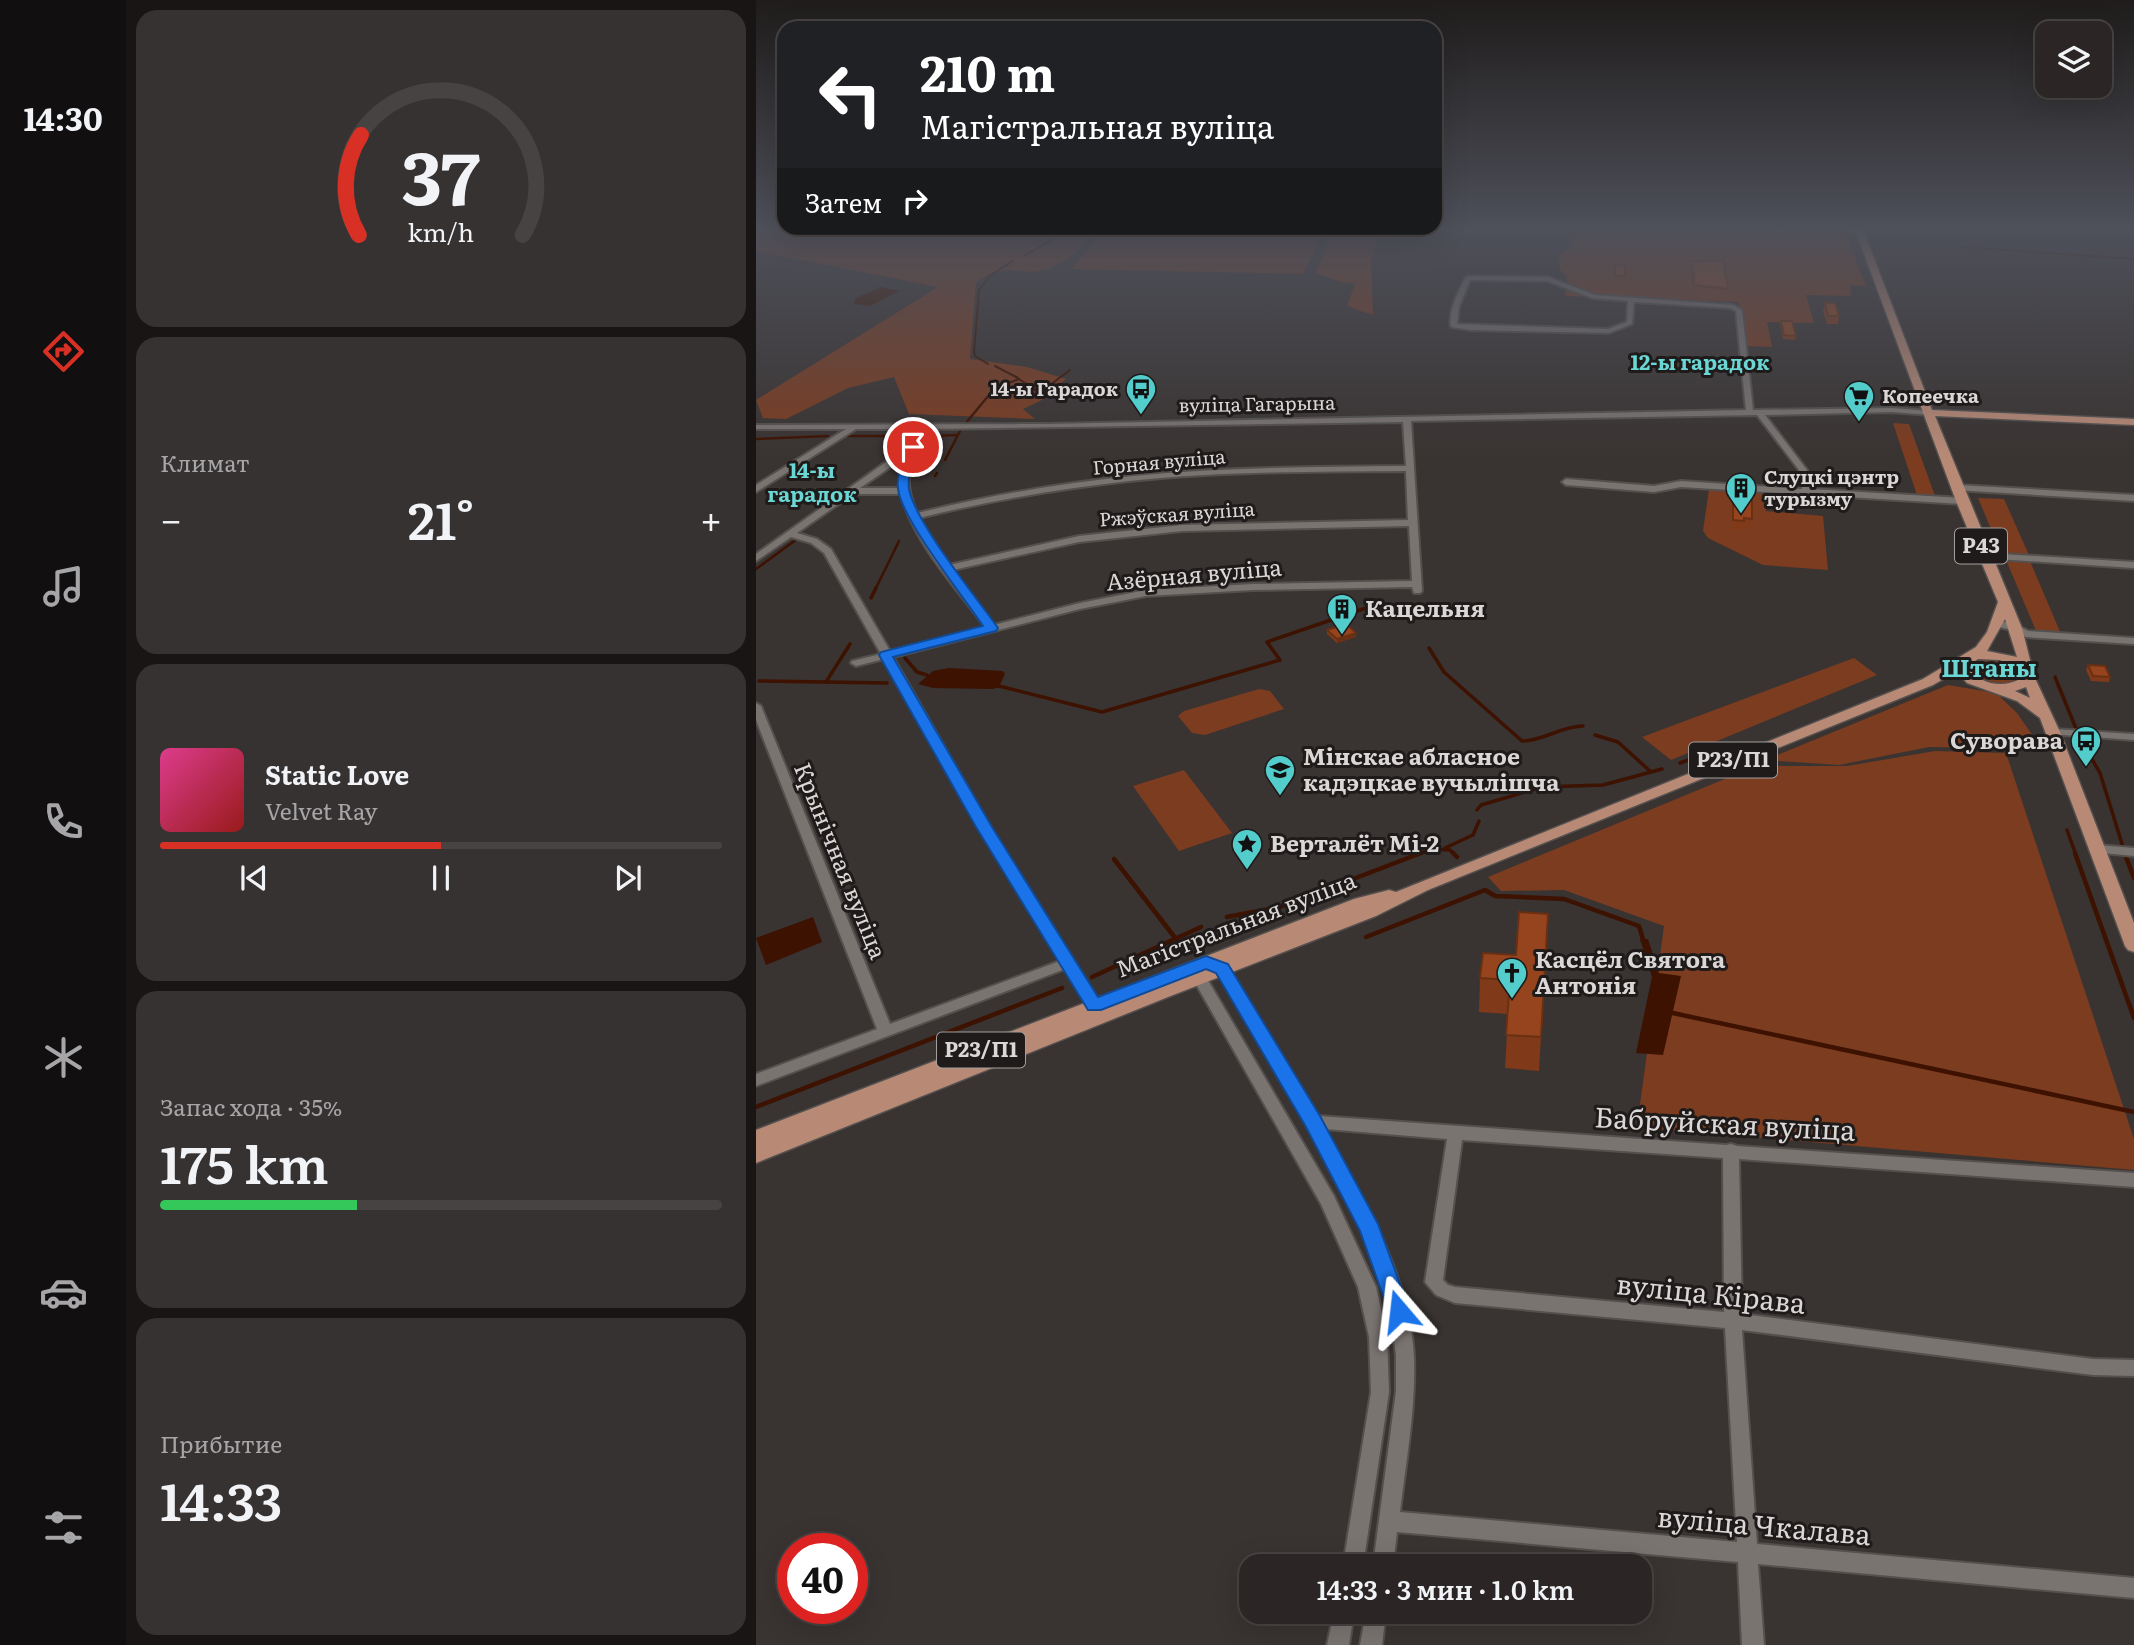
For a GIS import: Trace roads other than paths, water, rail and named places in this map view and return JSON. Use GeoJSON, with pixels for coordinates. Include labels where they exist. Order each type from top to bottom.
{"type":"FeatureCollection","features":[{"type":"Feature","properties":{"kind":"main road","name":"Р43"},"geometry":{"type":"LineString","coordinates":[[1888,304],[1962,501],[2015,628],[2028,675],[2053,732],[2134,946]]}},
{"type":"Feature","properties":{"kind":"main road","name":"вуліца Гагарына"},"geometry":{"type":"LineString","coordinates":[[1930,413],[2134,422]]}},
{"type":"Feature","properties":{"kind":"main road"},"geometry":{"type":"LineString","coordinates":[[2003,603],[1998,624],[1990,640],[1961,666],[1966,676],[2022,698],[2046,716]]}},
{"type":"Feature","properties":{"kind":"main road"},"geometry":{"type":"LineString","coordinates":[[1969,658],[2007,658],[2024,667],[2028,675],[2017,687],[1987,686]]}},
{"type":"Feature","properties":{"kind":"main road","name":"Магістральная вуліца"},"geometry":{"type":"LineString","coordinates":[[756,1138],[1094,1006],[1370,912],[1422,886],[1928,682],[1969,658]]}},
{"type":"Feature","properties":{"kind":"main road","name":"Магістральная вуліца"},"geometry":{"type":"LineString","coordinates":[[1928,682],[1987,686]]}},
{"type":"Feature","properties":{"kind":"main road","name":"Магістральная вуліца"},"geometry":{"type":"LineString","coordinates":[[756,1154],[1209,969]]}},
{"type":"Feature","properties":{"kind":"street"},"geometry":{"type":"LineString","coordinates":[[1457,304],[1453,326],[1609,331],[1630,323],[1631,304]]}},
{"type":"Feature","properties":{"kind":"street"},"geometry":{"type":"LineString","coordinates":[[1714,304],[1739,310],[1755,414],[1802,470],[1807,492]]}},
{"type":"Feature","properties":{"kind":"street","name":"вуліца Гагарына"},"geometry":{"type":"LineString","coordinates":[[756,429],[1892,410],[1930,413]]}},
{"type":"Feature","properties":{"kind":"street"},"geometry":{"type":"LineString","coordinates":[[1406,418],[1416,588]]}},
{"type":"Feature","properties":{"kind":"street"},"geometry":{"type":"LineString","coordinates":[[756,489],[853,428]]}},
{"type":"Feature","properties":{"kind":"street"},"geometry":{"type":"LineString","coordinates":[[925,428],[906,461],[904,491],[914,516],[991,628]]}},
{"type":"Feature","properties":{"kind":"street"},"geometry":{"type":"LineString","coordinates":[[756,558],[913,447]]}},
{"type":"Feature","properties":{"kind":"street","name":"Горная вуліца"},"geometry":{"type":"LineString","coordinates":[[914,516],[1034,491],[1134,478],[1268,470],[1409,468]]}},
{"type":"Feature","properties":{"kind":"street"},"geometry":{"type":"LineString","coordinates":[[1566,482],[1654,489],[1681,484],[1962,501]]}},
{"type":"Feature","properties":{"kind":"street"},"geometry":{"type":"LineString","coordinates":[[1958,488],[2134,498]]}},
{"type":"Feature","properties":{"kind":"street"},"geometry":{"type":"LineString","coordinates":[[850,491],[904,491]]}},
{"type":"Feature","properties":{"kind":"street","name":"Ржэўская вуліца"},"geometry":{"type":"LineString","coordinates":[[949,568],[1028,549],[1156,530],[1250,525],[1412,523]]}},
{"type":"Feature","properties":{"kind":"street"},"geometry":{"type":"LineString","coordinates":[[790,534],[814,541],[828,551],[984,827],[1094,1006]]}},
{"type":"Feature","properties":{"kind":"street"},"geometry":{"type":"LineString","coordinates":[[1985,556],[2134,565]]}},
{"type":"Feature","properties":{"kind":"street","name":"Азёрная вуліца"},"geometry":{"type":"LineString","coordinates":[[856,663],[1113,598],[1146,593],[1253,587],[1416,588]]}},
{"type":"Feature","properties":{"kind":"street"},"geometry":{"type":"LineString","coordinates":[[1998,624],[2026,634],[2134,641]]}},
{"type":"Feature","properties":{"kind":"street","name":"Крынічная вуліца"},"geometry":{"type":"LineString","coordinates":[[756,706],[886,1032]]}},
{"type":"Feature","properties":{"kind":"street"},"geometry":{"type":"LineString","coordinates":[[2053,732],[2134,737]]}},
{"type":"Feature","properties":{"kind":"street"},"geometry":{"type":"LineString","coordinates":[[2097,849],[2134,852]]}},
{"type":"Feature","properties":{"kind":"street"},"geometry":{"type":"LineString","coordinates":[[756,1080],[1067,963]]}},
{"type":"Feature","properties":{"kind":"street"},"geometry":{"type":"LineString","coordinates":[[1209,969],[1313,1122],[1371,1230],[1399,1311],[1405,1354],[1405,1391],[1385,1554]]}},
{"type":"Feature","properties":{"kind":"street"},"geometry":{"type":"LineString","coordinates":[[1209,969],[1328,1201],[1367,1287],[1378,1337],[1380,1392],[1355,1554]]}},
{"type":"Feature","properties":{"kind":"street","name":"Бабруйская вуліца"},"geometry":{"type":"LineString","coordinates":[[1313,1122],[1455,1135],[1975,1166],[2134,1180]]}},
{"type":"Feature","properties":{"kind":"street","name":"вуліца Кірава"},"geometry":{"type":"LineString","coordinates":[[1455,1135],[1434,1282],[1442,1290],[1455,1295],[1733,1321],[2094,1367],[2134,1368]]}},
{"type":"Feature","properties":{"kind":"street"},"geometry":{"type":"LineString","coordinates":[[1731,1150],[1733,1321],[1753,1645]]}},
{"type":"Feature","properties":{"kind":"street","name":"вуліца Чкалава"},"geometry":{"type":"LineString","coordinates":[[1390,1521],[2134,1588]]}},
{"type":"Feature","properties":{"kind":"street"},"geometry":{"type":"LineString","coordinates":[[1338,1645],[1342,1624]]}},
{"type":"Feature","properties":{"kind":"street"},"geometry":{"type":"LineString","coordinates":[[1371,1645],[1374,1624]]}},
{"type":"Feature","properties":{"kind":"waterway"},"geometry":{"type":"LineString","coordinates":[[978,304],[974,352],[975,356],[988,364]]}},
{"type":"Feature","properties":{"kind":"waterway"},"geometry":{"type":"LineString","coordinates":[[995,366],[1018,378]]}},
{"type":"Feature","properties":{"kind":"waterway"},"geometry":{"type":"LineString","coordinates":[[1050,385],[1070,370]]}},
{"type":"Feature","properties":{"kind":"waterway"},"geometry":{"type":"LineString","coordinates":[[1007,384],[1003,385],[1019,379],[1028,385]]}},
{"type":"Feature","properties":{"kind":"waterway"},"geometry":{"type":"LineString","coordinates":[[1026,384],[1040,393],[1052,384]]}},
{"type":"Feature","properties":{"kind":"waterway"},"geometry":{"type":"LineString","coordinates":[[965,424],[994,389]]}},
{"type":"Feature","properties":{"kind":"waterway"},"geometry":{"type":"LineString","coordinates":[[945,460],[960,431]]}},
{"type":"Feature","properties":{"kind":"waterway"},"geometry":{"type":"LineString","coordinates":[[933,436],[957,435]]}},
{"type":"Feature","properties":{"kind":"waterway"},"geometry":{"type":"LineString","coordinates":[[756,439],[828,436]]}},
{"type":"Feature","properties":{"kind":"waterway"},"geometry":{"type":"LineString","coordinates":[[848,436],[906,436]]}},
{"type":"Feature","properties":{"kind":"waterway"},"geometry":{"type":"LineString","coordinates":[[756,569],[797,539]]}},
{"type":"Feature","properties":{"kind":"waterway"},"geometry":{"type":"LineString","coordinates":[[875,590],[899,541]]}},
{"type":"Feature","properties":{"kind":"waterway"},"geometry":{"type":"LineString","coordinates":[[871,598],[875,590]]}},
{"type":"Feature","properties":{"kind":"waterway"},"geometry":{"type":"LineString","coordinates":[[995,685],[1102,712],[1280,660],[1267,642],[1366,608]]}},
{"type":"Feature","properties":{"kind":"waterway"},"geometry":{"type":"LineString","coordinates":[[826,682],[850,644]]}},
{"type":"Feature","properties":{"kind":"waterway"},"geometry":{"type":"LineString","coordinates":[[1429,648],[1444,672],[1522,741],[1583,726]]}},
{"type":"Feature","properties":{"kind":"waterway"},"geometry":{"type":"LineString","coordinates":[[905,658],[917,672],[927,675]]}},
{"type":"Feature","properties":{"kind":"waterway"},"geometry":{"type":"LineString","coordinates":[[2055,677],[2077,731]]}},
{"type":"Feature","properties":{"kind":"waterway"},"geometry":{"type":"LineString","coordinates":[[759,681],[887,683]]}},
{"type":"Feature","properties":{"kind":"waterway"},"geometry":{"type":"LineString","coordinates":[[1595,735],[1618,742],[1651,772]]}},
{"type":"Feature","properties":{"kind":"waterway"},"geometry":{"type":"LineString","coordinates":[[2081,740],[2100,773],[2123,847]]}},
{"type":"Feature","properties":{"kind":"waterway"},"geometry":{"type":"LineString","coordinates":[[1680,763],[1727,746]]}},
{"type":"Feature","properties":{"kind":"waterway"},"geometry":{"type":"LineString","coordinates":[[1651,772],[1662,769]]}},
{"type":"Feature","properties":{"kind":"waterway"},"geometry":{"type":"LineString","coordinates":[[1477,810],[1481,805],[1542,787],[1603,785],[1651,772]]}},
{"type":"Feature","properties":{"kind":"waterway"},"geometry":{"type":"LineString","coordinates":[[1445,848],[1473,835],[1479,821]]}},
{"type":"Feature","properties":{"kind":"waterway"},"geometry":{"type":"LineString","coordinates":[[2067,830],[2076,855]]}},
{"type":"Feature","properties":{"kind":"waterway"},"geometry":{"type":"LineString","coordinates":[[1417,855],[1432,849],[1450,850],[1457,857]]}},
{"type":"Feature","properties":{"kind":"waterway"},"geometry":{"type":"LineString","coordinates":[[1227,917],[1280,907],[1421,853]]}},
{"type":"Feature","properties":{"kind":"waterway"},"geometry":{"type":"LineString","coordinates":[[2075,853],[2134,1018]]}},
{"type":"Feature","properties":{"kind":"waterway"},"geometry":{"type":"LineString","coordinates":[[2126,857],[2134,878]]}},
{"type":"Feature","properties":{"kind":"waterway"},"geometry":{"type":"LineString","coordinates":[[1114,859],[1176,939]]}},
{"type":"Feature","properties":{"kind":"waterway"},"geometry":{"type":"LineString","coordinates":[[1366,937],[1485,890],[1495,896],[1564,899],[1639,926],[1644,943]]}},
{"type":"Feature","properties":{"kind":"waterway"},"geometry":{"type":"LineString","coordinates":[[1176,939],[1201,927]]}},
{"type":"Feature","properties":{"kind":"waterway"},"geometry":{"type":"LineString","coordinates":[[1092,977],[1176,939]]}},
{"type":"Feature","properties":{"kind":"waterway"},"geometry":{"type":"LineString","coordinates":[[756,1107],[1062,988]]}},
{"type":"Feature","properties":{"kind":"waterway"},"geometry":{"type":"LineString","coordinates":[[1668,1012],[2134,1112]]}},
{"type":"Feature","properties":{"kind":"place","name":"14-ы Гарадок"},"geometry":{"type":"Point","coordinates":[1141,416]}},
{"type":"Feature","properties":{"kind":"place","name":"Копеечка"},"geometry":{"type":"Point","coordinates":[1859,423]}},
{"type":"Feature","properties":{"kind":"place","name":"Слуцкі цэнтр турызму"},"geometry":{"type":"Point","coordinates":[1741,515]}},
{"type":"Feature","properties":{"kind":"place","name":"Кацельня"},"geometry":{"type":"Point","coordinates":[1342,636]}},
{"type":"Feature","properties":{"kind":"place","name":"Суворава"},"geometry":{"type":"Point","coordinates":[2086,768]}},
{"type":"Feature","properties":{"kind":"place","name":"Мінскае абласное кадэцкае вучылішча"},"geometry":{"type":"Point","coordinates":[1280,797]}},
{"type":"Feature","properties":{"kind":"place","name":"Верталёт Мі-2"},"geometry":{"type":"Point","coordinates":[1247,871]}},
{"type":"Feature","properties":{"kind":"place","name":"Касцёл Святога Антонія"},"geometry":{"type":"Point","coordinates":[1512,1000]}},
{"type":"Feature","properties":{"kind":"district","name":"12-ы гарадок"},"geometry":{"type":"Point","coordinates":[1700,363]}},
{"type":"Feature","properties":{"kind":"district","name":"14-ы гарадок"},"geometry":{"type":"Point","coordinates":[812,483]}},
{"type":"Feature","properties":{"kind":"district","name":"Штаны"},"geometry":{"type":"Point","coordinates":[1989,669]}}]}
